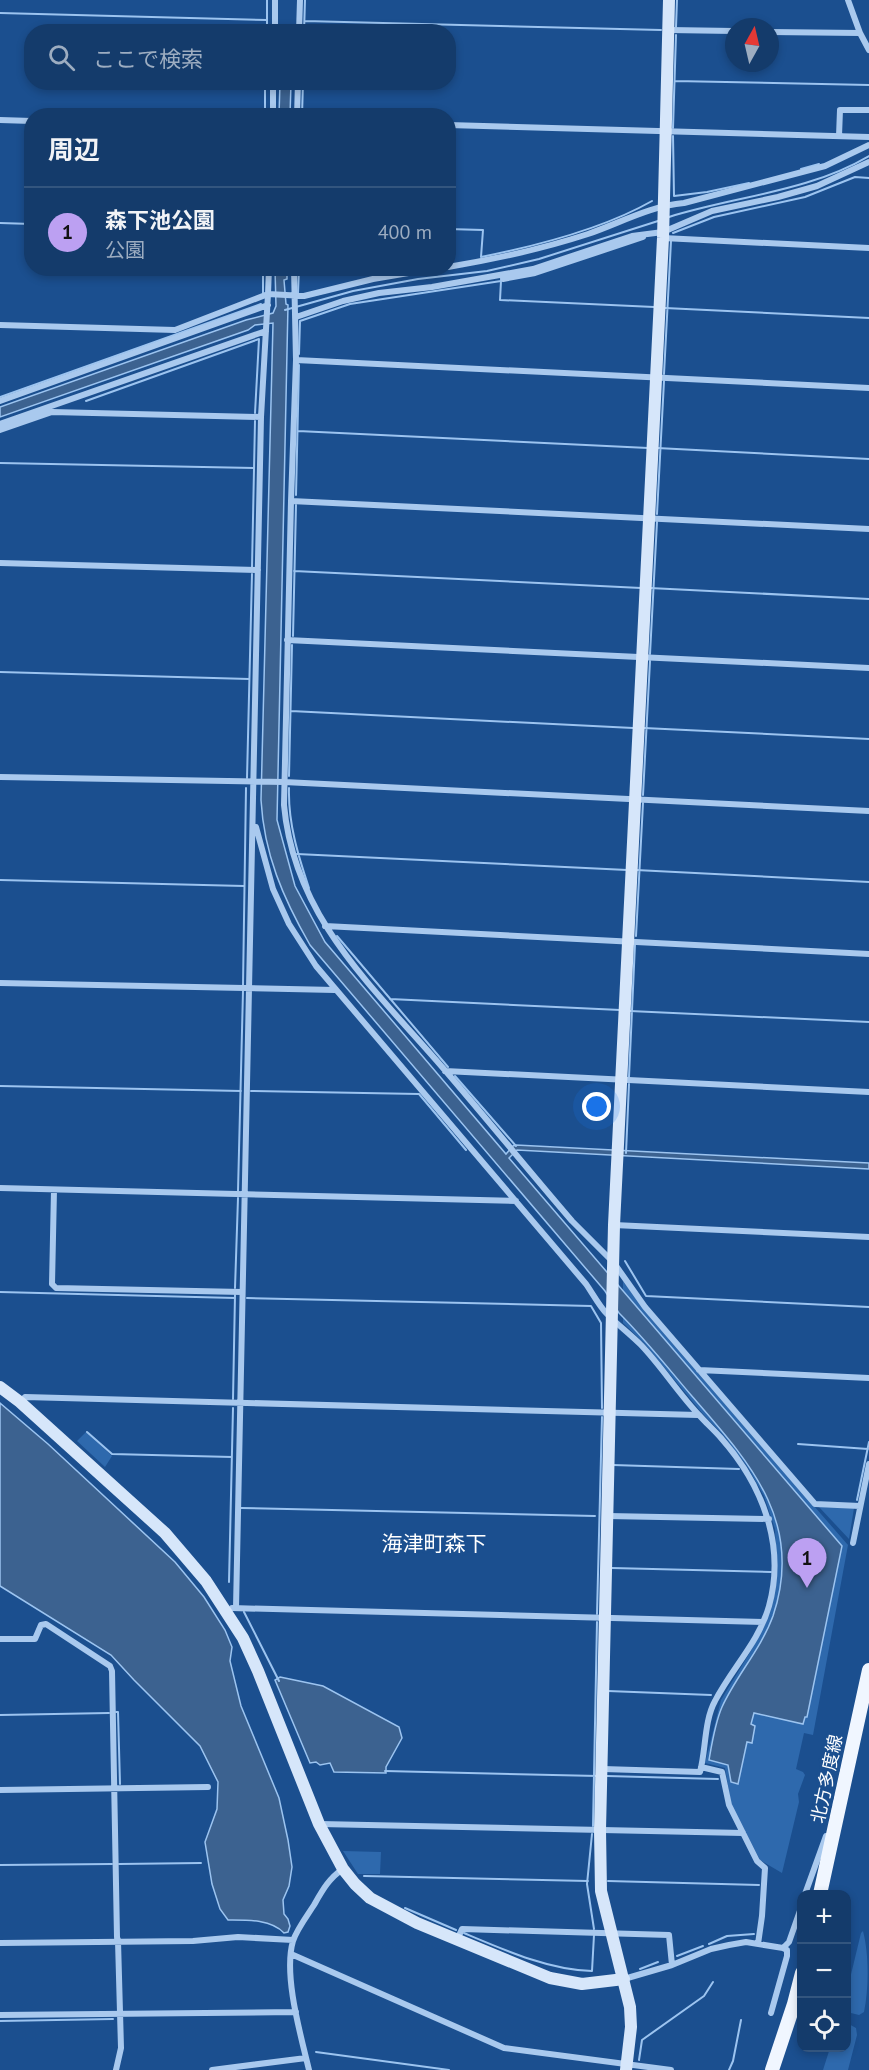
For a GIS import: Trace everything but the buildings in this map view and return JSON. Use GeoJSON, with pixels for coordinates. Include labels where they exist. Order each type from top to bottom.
{"type":"FeatureCollection","features":[{"type":"Feature","properties":{"kind":"main road","name":"北方多度線"},"geometry":{"type":"LineString","coordinates":[[821,1890],[869,1670]]}},
{"type":"Feature","properties":{"kind":"main road"},"geometry":{"type":"LineString","coordinates":[[772,2070],[797,1991]]}},
{"type":"Feature","properties":{"kind":"street"},"geometry":{"type":"LineString","coordinates":[[275,0],[275,24]]}},
{"type":"Feature","properties":{"kind":"street"},"geometry":{"type":"LineString","coordinates":[[299,24],[300,0]]}},
{"type":"Feature","properties":{"kind":"street"},"geometry":{"type":"LineString","coordinates":[[626,2067],[631,2027],[630,2007],[601,1891],[600,1830],[615,1225],[663,233],[669,0]]}},
{"type":"Feature","properties":{"kind":"street"},"geometry":{"type":"LineString","coordinates":[[848,0],[869,50]]}},
{"type":"Feature","properties":{"kind":"street"},"geometry":{"type":"LineString","coordinates":[[668,30],[725,31]]}},
{"type":"Feature","properties":{"kind":"street"},"geometry":{"type":"LineString","coordinates":[[779,32],[860,33]]}},
{"type":"Feature","properties":{"kind":"street"},"geometry":{"type":"LineString","coordinates":[[273,90],[273,108]]}},
{"type":"Feature","properties":{"kind":"street"},"geometry":{"type":"LineString","coordinates":[[297,108],[298,90]]}},
{"type":"Feature","properties":{"kind":"street"},"geometry":{"type":"LineString","coordinates":[[839,136],[840,110],[869,110]]}},
{"type":"Feature","properties":{"kind":"street"},"geometry":{"type":"LineString","coordinates":[[0,120],[24,121]]}},
{"type":"Feature","properties":{"kind":"street"},"geometry":{"type":"LineString","coordinates":[[456,126],[869,137]]}},
{"type":"Feature","properties":{"kind":"street"},"geometry":{"type":"LineString","coordinates":[[456,265],[534,250],[590,233],[664,206],[806,172],[825,166],[869,145]]}},
{"type":"Feature","properties":{"kind":"street"},"geometry":{"type":"LineString","coordinates":[[663,233],[712,211],[817,186],[869,162]]}},
{"type":"Feature","properties":{"kind":"street"},"geometry":{"type":"LineString","coordinates":[[296,315],[380,293],[432,287],[533,269],[632,236],[648,234],[663,233],[869,248]]}},
{"type":"Feature","properties":{"kind":"street"},"geometry":{"type":"LineString","coordinates":[[503,279],[535,273],[633,242],[648,234]]}},
{"type":"Feature","properties":{"kind":"street"},"geometry":{"type":"LineString","coordinates":[[229,1607],[240,1403],[261,417],[266,329],[271,294],[270,276]]}},
{"type":"Feature","properties":{"kind":"street"},"geometry":{"type":"LineString","coordinates":[[293,276],[292,297],[296,315],[296,360],[282,782],[286,828],[291,850],[307,894],[339,949],[572,1221],[614,1266],[645,1307],[815,1504],[860,1506]]}},
{"type":"Feature","properties":{"kind":"street"},"geometry":{"type":"LineString","coordinates":[[0,325],[175,330],[271,294],[304,296],[391,276]]}},
{"type":"Feature","properties":{"kind":"street"},"geometry":{"type":"LineString","coordinates":[[0,401],[268,306]]}},
{"type":"Feature","properties":{"kind":"street"},"geometry":{"type":"LineString","coordinates":[[0,424],[266,329]]}},
{"type":"Feature","properties":{"kind":"street"},"geometry":{"type":"LineString","coordinates":[[296,360],[869,388]]}},
{"type":"Feature","properties":{"kind":"street"},"geometry":{"type":"LineString","coordinates":[[0,430],[52,412],[261,417]]}},
{"type":"Feature","properties":{"kind":"street"},"geometry":{"type":"LineString","coordinates":[[291,501],[869,529]]}},
{"type":"Feature","properties":{"kind":"street"},"geometry":{"type":"LineString","coordinates":[[0,563],[258,570]]}},
{"type":"Feature","properties":{"kind":"street"},"geometry":{"type":"LineString","coordinates":[[287,640],[869,668]]}},
{"type":"Feature","properties":{"kind":"street"},"geometry":{"type":"LineString","coordinates":[[0,777],[282,782],[869,811]]}},
{"type":"Feature","properties":{"kind":"street"},"geometry":{"type":"LineString","coordinates":[[254,818],[268,875],[289,924],[316,966],[586,1284],[605,1312],[643,1347],[698,1415],[722,1439],[745,1469],[759,1493],[769,1519],[775,1556],[771,1596],[763,1623],[714,1702],[700,1772],[603,1773]]}},
{"type":"Feature","properties":{"kind":"street"},"geometry":{"type":"LineString","coordinates":[[325,926],[869,954]]}},
{"type":"Feature","properties":{"kind":"street"},"geometry":{"type":"LineString","coordinates":[[0,982],[335,990]]}},
{"type":"Feature","properties":{"kind":"street"},"geometry":{"type":"LineString","coordinates":[[445,1071],[869,1092]]}},
{"type":"Feature","properties":{"kind":"street"},"geometry":{"type":"LineString","coordinates":[[0,1188],[516,1201]]}},
{"type":"Feature","properties":{"kind":"street"},"geometry":{"type":"LineString","coordinates":[[54,1190],[52,1284],[56,1288],[242,1292]]}},
{"type":"Feature","properties":{"kind":"street"},"geometry":{"type":"LineString","coordinates":[[615,1225],[869,1237]]}},
{"type":"Feature","properties":{"kind":"street"},"geometry":{"type":"LineString","coordinates":[[699,1370],[869,1378]]}},
{"type":"Feature","properties":{"kind":"street"},"geometry":{"type":"LineString","coordinates":[[0,1387],[20,1402],[165,1533],[229,1607],[258,1671],[319,1824],[343,1869],[370,1898],[417,1923],[550,1978],[582,1984],[624,1979],[672,1965],[711,1949],[746,1942],[783,1948],[787,1950],[787,1956],[771,2013]]}},
{"type":"Feature","properties":{"kind":"street"},"geometry":{"type":"LineString","coordinates":[[20,1402],[25,1397],[698,1415]]}},
{"type":"Feature","properties":{"kind":"street"},"geometry":{"type":"LineString","coordinates":[[853,1543],[869,1464]]}},
{"type":"Feature","properties":{"kind":"street"},"geometry":{"type":"LineString","coordinates":[[608,1516],[769,1519]]}},
{"type":"Feature","properties":{"kind":"street"},"geometry":{"type":"LineString","coordinates":[[229,1607],[763,1623]]}},
{"type":"Feature","properties":{"kind":"street"},"geometry":{"type":"LineString","coordinates":[[0,1639],[35,1639],[41,1625],[46,1624],[110,1666],[112,1671],[117,1937],[122,2048],[116,2070]]}},
{"type":"Feature","properties":{"kind":"street"},"geometry":{"type":"LineString","coordinates":[[701,1767],[722,1772],[729,1805],[757,1862],[765,1868],[758,1944]]}},
{"type":"Feature","properties":{"kind":"street"},"geometry":{"type":"LineString","coordinates":[[0,1790],[208,1787]]}},
{"type":"Feature","properties":{"kind":"street"},"geometry":{"type":"LineString","coordinates":[[807,1890],[843,1793]]}},
{"type":"Feature","properties":{"kind":"street"},"geometry":{"type":"LineString","coordinates":[[319,1824],[743,1833]]}},
{"type":"Feature","properties":{"kind":"street"},"geometry":{"type":"LineString","coordinates":[[309,2070],[291,1978],[293,1941],[323,1889],[343,1869]]}},
{"type":"Feature","properties":{"kind":"street"},"geometry":{"type":"LineString","coordinates":[[783,1948],[789,1942],[797,1917]]}},
{"type":"Feature","properties":{"kind":"street"},"geometry":{"type":"LineString","coordinates":[[457,1940],[462,1929],[669,1935],[672,1965]]}},
{"type":"Feature","properties":{"kind":"street"},"geometry":{"type":"LineString","coordinates":[[0,1943],[193,1941],[238,1937],[293,1941]]}},
{"type":"Feature","properties":{"kind":"street"},"geometry":{"type":"LineString","coordinates":[[291,1954],[504,2048],[626,2067],[671,2070]]}},
{"type":"Feature","properties":{"kind":"street"},"geometry":{"type":"LineString","coordinates":[[0,2015],[296,2012]]}},
{"type":"Feature","properties":{"kind":"street"},"geometry":{"type":"LineString","coordinates":[[212,2070],[306,2058]]}},
{"type":"Feature","properties":{"kind":"shaded area"},"geometry":{"type":"Polygon","coordinates":[[[280,90],[291,90],[290,108],[279,108],[280,90]]]}},
{"type":"Feature","properties":{"kind":"shaded area"},"geometry":{"type":"Polygon","coordinates":[[[275,276],[287,276],[284,280],[286,304],[288,305],[277,820],[295,886],[325,942],[506,1154],[516,1145],[869,1163],[869,1169],[517,1150],[509,1158],[842,1546],[807,1717],[803,1724],[754,1713],[751,1724],[755,1726],[752,1743],[747,1742],[738,1784],[731,1782],[728,1765],[709,1760],[722,1707],[768,1628],[781,1582],[782,1551],[776,1522],[766,1495],[733,1444],[619,1313],[605,1291],[310,945],[276,875],[266,839],[261,800],[273,323],[255,325],[248,330],[0,417],[0,407],[246,320],[273,313],[276,306],[275,276]]]}},
{"type":"Feature","properties":{"kind":"shaded area"},"geometry":{"type":"Polygon","coordinates":[[[623,1281],[644,1310],[848,1545],[813,1735],[804,1733],[796,1769],[805,1775],[798,1794],[799,1802],[782,1873],[760,1860],[731,1804],[725,1768],[705,1763],[721,1700],[752,1649],[777,1576],[775,1529],[764,1496],[747,1466],[644,1343],[623,1323],[623,1281]]]}},
{"type":"Feature","properties":{"kind":"shaded area"},"geometry":{"type":"Polygon","coordinates":[[[0,1403],[48,1444],[175,1562],[204,1597],[225,1630],[232,1647],[230,1661],[241,1706],[279,1798],[288,1840],[292,1867],[289,1886],[283,1900],[284,1914],[290,1926],[288,1932],[284,1933],[272,1925],[250,1920],[228,1920],[220,1909],[212,1884],[205,1842],[217,1809],[218,1782],[200,1746],[111,1655],[0,1586],[0,1403]]]}},
{"type":"Feature","properties":{"kind":"shaded area"},"geometry":{"type":"Polygon","coordinates":[[[86,1432],[112,1456],[105,1467],[77,1441],[86,1432]]]}},
{"type":"Feature","properties":{"kind":"shaded area"},"geometry":{"type":"Polygon","coordinates":[[[819,1507],[854,1508],[849,1539],[819,1507]]]}},
{"type":"Feature","properties":{"kind":"shaded area"},"geometry":{"type":"Polygon","coordinates":[[[280,1677],[323,1686],[399,1727],[402,1738],[386,1767],[386,1773],[334,1772],[330,1763],[320,1765],[316,1762],[310,1763],[275,1680],[280,1677]]]}},
{"type":"Feature","properties":{"kind":"shaded area"},"geometry":{"type":"Polygon","coordinates":[[[343,1851],[381,1852],[380,1874],[358,1874],[343,1851]]]}},
{"type":"Feature","properties":{"kind":"shaded area"},"geometry":{"type":"Polygon","coordinates":[[[863,1931],[866,1950],[867,1982],[864,2012],[859,2015],[851,2013],[851,1974],[863,1931]]]}},
{"type":"Feature","properties":{"kind":"shaded area"},"geometry":{"type":"Polygon","coordinates":[[[851,2025],[856,2028],[857,2035],[848,2070],[823,2070],[829,2052],[851,2052],[851,2025]]]}},
{"type":"Feature","properties":{"kind":"waterway"},"geometry":{"type":"LineString","coordinates":[[267,0],[267,24]]}},
{"type":"Feature","properties":{"kind":"waterway"},"geometry":{"type":"LineString","coordinates":[[304,24],[305,0]]}},
{"type":"Feature","properties":{"kind":"waterway"},"geometry":{"type":"LineString","coordinates":[[676,27],[677,0]]}},
{"type":"Feature","properties":{"kind":"waterway"},"geometry":{"type":"LineString","coordinates":[[0,13],[267,20]]}},
{"type":"Feature","properties":{"kind":"waterway"},"geometry":{"type":"LineString","coordinates":[[305,21],[424,24]]}},
{"type":"Feature","properties":{"kind":"waterway"},"geometry":{"type":"LineString","coordinates":[[456,25],[661,30]]}},
{"type":"Feature","properties":{"kind":"waterway"},"geometry":{"type":"LineString","coordinates":[[673,128],[676,35]]}},
{"type":"Feature","properties":{"kind":"waterway"},"geometry":{"type":"LineString","coordinates":[[675,81],[869,85]]}},
{"type":"Feature","properties":{"kind":"waterway"},"geometry":{"type":"LineString","coordinates":[[265,90],[265,108]]}},
{"type":"Feature","properties":{"kind":"waterway"},"geometry":{"type":"LineString","coordinates":[[302,108],[303,90]]}},
{"type":"Feature","properties":{"kind":"waterway"},"geometry":{"type":"LineString","coordinates":[[673,136],[674,196],[749,183]]}},
{"type":"Feature","properties":{"kind":"waterway"},"geometry":{"type":"LineString","coordinates":[[669,217],[797,186],[846,168],[869,156]]}},
{"type":"Feature","properties":{"kind":"waterway"},"geometry":{"type":"LineString","coordinates":[[801,169],[819,164]]}},
{"type":"Feature","properties":{"kind":"waterway"},"geometry":{"type":"LineString","coordinates":[[673,233],[714,217],[805,197],[855,177],[869,178]]}},
{"type":"Feature","properties":{"kind":"waterway"},"geometry":{"type":"LineString","coordinates":[[456,229],[483,230],[481,257],[524,248],[591,228],[652,201]]}},
{"type":"Feature","properties":{"kind":"waterway"},"geometry":{"type":"LineString","coordinates":[[456,275],[487,271],[539,259],[658,221]]}},
{"type":"Feature","properties":{"kind":"waterway"},"geometry":{"type":"LineString","coordinates":[[0,223],[24,224]]}},
{"type":"Feature","properties":{"kind":"waterway"},"geometry":{"type":"LineString","coordinates":[[664,374],[671,241]]}},
{"type":"Feature","properties":{"kind":"waterway"},"geometry":{"type":"LineString","coordinates":[[263,276],[263,294]]}},
{"type":"Feature","properties":{"kind":"waterway"},"geometry":{"type":"LineString","coordinates":[[298,293],[299,276]]}},
{"type":"Feature","properties":{"kind":"waterway"},"geometry":{"type":"LineString","coordinates":[[285,310],[353,291],[444,276]]}},
{"type":"Feature","properties":{"kind":"waterway"},"geometry":{"type":"LineString","coordinates":[[299,354],[300,321],[350,304],[501,281],[500,300],[654,307]]}},
{"type":"Feature","properties":{"kind":"waterway"},"geometry":{"type":"LineString","coordinates":[[0,397],[261,304]]}},
{"type":"Feature","properties":{"kind":"waterway"},"geometry":{"type":"LineString","coordinates":[[665,308],[869,318]]}},
{"type":"Feature","properties":{"kind":"waterway"},"geometry":{"type":"LineString","coordinates":[[86,401],[259,339],[255,413]]}},
{"type":"Feature","properties":{"kind":"waterway"},"geometry":{"type":"LineString","coordinates":[[296,495],[299,365]]}},
{"type":"Feature","properties":{"kind":"waterway"},"geometry":{"type":"LineString","coordinates":[[657,514],[664,381]]}},
{"type":"Feature","properties":{"kind":"waterway"},"geometry":{"type":"LineString","coordinates":[[252,567],[255,421]]}},
{"type":"Feature","properties":{"kind":"waterway"},"geometry":{"type":"LineString","coordinates":[[298,431],[648,448]]}},
{"type":"Feature","properties":{"kind":"waterway"},"geometry":{"type":"LineString","coordinates":[[657,448],[869,459]]}},
{"type":"Feature","properties":{"kind":"waterway"},"geometry":{"type":"LineString","coordinates":[[0,463],[254,468]]}},
{"type":"Feature","properties":{"kind":"waterway"},"geometry":{"type":"LineString","coordinates":[[293,636],[296,505]]}},
{"type":"Feature","properties":{"kind":"waterway"},"geometry":{"type":"LineString","coordinates":[[650,654],[657,522]]}},
{"type":"Feature","properties":{"kind":"waterway"},"geometry":{"type":"LineString","coordinates":[[294,571],[641,588]]}},
{"type":"Feature","properties":{"kind":"waterway"},"geometry":{"type":"LineString","coordinates":[[247,778],[252,574]]}},
{"type":"Feature","properties":{"kind":"waterway"},"geometry":{"type":"LineString","coordinates":[[650,588],[869,599]]}},
{"type":"Feature","properties":{"kind":"waterway"},"geometry":{"type":"LineString","coordinates":[[289,776],[292,645]]}},
{"type":"Feature","properties":{"kind":"waterway"},"geometry":{"type":"LineString","coordinates":[[643,795],[650,661]]}},
{"type":"Feature","properties":{"kind":"waterway"},"geometry":{"type":"LineString","coordinates":[[0,672],[249,679]]}},
{"type":"Feature","properties":{"kind":"waterway"},"geometry":{"type":"LineString","coordinates":[[291,711],[633,728]]}},
{"type":"Feature","properties":{"kind":"waterway"},"geometry":{"type":"LineString","coordinates":[[644,728],[869,739]]}},
{"type":"Feature","properties":{"kind":"waterway"},"geometry":{"type":"LineString","coordinates":[[243,985],[246,788]]}},
{"type":"Feature","properties":{"kind":"waterway"},"geometry":{"type":"LineString","coordinates":[[289,788],[292,826],[309,888]]}},
{"type":"Feature","properties":{"kind":"waterway"},"geometry":{"type":"LineString","coordinates":[[636,936],[643,803]]}},
{"type":"Feature","properties":{"kind":"waterway"},"geometry":{"type":"LineString","coordinates":[[297,854],[627,870]]}},
{"type":"Feature","properties":{"kind":"waterway"},"geometry":{"type":"LineString","coordinates":[[636,870],[869,882]]}},
{"type":"Feature","properties":{"kind":"waterway"},"geometry":{"type":"LineString","coordinates":[[0,880],[244,886]]}},
{"type":"Feature","properties":{"kind":"waterway"},"geometry":{"type":"LineString","coordinates":[[337,936],[448,1067]]}},
{"type":"Feature","properties":{"kind":"waterway"},"geometry":{"type":"LineString","coordinates":[[629,1077],[635,944]]}},
{"type":"Feature","properties":{"kind":"waterway"},"geometry":{"type":"LineString","coordinates":[[238,1191],[243,991]]}},
{"type":"Feature","properties":{"kind":"waterway"},"geometry":{"type":"LineString","coordinates":[[390,999],[620,1010]]}},
{"type":"Feature","properties":{"kind":"waterway"},"geometry":{"type":"LineString","coordinates":[[630,1011],[869,1022]]}},
{"type":"Feature","properties":{"kind":"waterway"},"geometry":{"type":"LineString","coordinates":[[455,1076],[516,1146]]}},
{"type":"Feature","properties":{"kind":"waterway"},"geometry":{"type":"LineString","coordinates":[[626,1153],[629,1084]]}},
{"type":"Feature","properties":{"kind":"waterway"},"geometry":{"type":"LineString","coordinates":[[0,1086],[241,1091]]}},
{"type":"Feature","properties":{"kind":"waterway"},"geometry":{"type":"LineString","coordinates":[[251,1091],[419,1094],[466,1150]]}},
{"type":"Feature","properties":{"kind":"waterway"},"geometry":{"type":"LineString","coordinates":[[235,1288],[238,1198]]}},
{"type":"Feature","properties":{"kind":"waterway"},"geometry":{"type":"LineString","coordinates":[[625,1261],[646,1296],[869,1307]]}},
{"type":"Feature","properties":{"kind":"waterway"},"geometry":{"type":"LineString","coordinates":[[0,1292],[235,1298]]}},
{"type":"Feature","properties":{"kind":"waterway"},"geometry":{"type":"LineString","coordinates":[[233,1399],[235,1295]]}},
{"type":"Feature","properties":{"kind":"waterway"},"geometry":{"type":"LineString","coordinates":[[247,1298],[591,1306],[601,1323],[602,1408]]}},
{"type":"Feature","properties":{"kind":"waterway"},"geometry":{"type":"LineString","coordinates":[[229,1582],[233,1408]]}},
{"type":"Feature","properties":{"kind":"waterway"},"geometry":{"type":"LineString","coordinates":[[597,1614],[602,1417]]}},
{"type":"Feature","properties":{"kind":"waterway"},"geometry":{"type":"LineString","coordinates":[[87,1432],[112,1454],[232,1457]]}},
{"type":"Feature","properties":{"kind":"waterway"},"geometry":{"type":"LineString","coordinates":[[857,1500],[869,1442]]}},
{"type":"Feature","properties":{"kind":"waterway"},"geometry":{"type":"LineString","coordinates":[[798,1444],[868,1449]]}},
{"type":"Feature","properties":{"kind":"waterway"},"geometry":{"type":"LineString","coordinates":[[613,1465],[739,1469]]}},
{"type":"Feature","properties":{"kind":"waterway"},"geometry":{"type":"LineString","coordinates":[[241,1508],[595,1516]]}},
{"type":"Feature","properties":{"kind":"waterway"},"geometry":{"type":"LineString","coordinates":[[612,1568],[771,1572]]}},
{"type":"Feature","properties":{"kind":"waterway"},"geometry":{"type":"LineString","coordinates":[[244,1612],[279,1681]]}},
{"type":"Feature","properties":{"kind":"waterway"},"geometry":{"type":"LineString","coordinates":[[593,1826],[597,1622]]}},
{"type":"Feature","properties":{"kind":"waterway"},"geometry":{"type":"LineString","coordinates":[[608,1691],[711,1695]]}},
{"type":"Feature","properties":{"kind":"waterway"},"geometry":{"type":"LineString","coordinates":[[116,1712],[118,1712],[120,1784]]}},
{"type":"Feature","properties":{"kind":"waterway"},"geometry":{"type":"LineString","coordinates":[[0,1715],[109,1713]]}},
{"type":"Feature","properties":{"kind":"waterway"},"geometry":{"type":"LineString","coordinates":[[385,1771],[598,1776]]}},
{"type":"Feature","properties":{"kind":"waterway"},"geometry":{"type":"LineString","coordinates":[[607,1776],[718,1779]]}},
{"type":"Feature","properties":{"kind":"waterway"},"geometry":{"type":"LineString","coordinates":[[592,1834],[587,1884],[594,1929]]}},
{"type":"Feature","properties":{"kind":"waterway"},"geometry":{"type":"LineString","coordinates":[[119,1864],[201,1863]]}},
{"type":"Feature","properties":{"kind":"waterway"},"geometry":{"type":"LineString","coordinates":[[0,1865],[112,1864]]}},
{"type":"Feature","properties":{"kind":"waterway"},"geometry":{"type":"LineString","coordinates":[[364,1876],[588,1881]]}},
{"type":"Feature","properties":{"kind":"waterway"},"geometry":{"type":"LineString","coordinates":[[608,1881],[759,1885]]}},
{"type":"Feature","properties":{"kind":"waterway"},"geometry":{"type":"LineString","coordinates":[[405,1908],[456,1930]]}},
{"type":"Feature","properties":{"kind":"waterway"},"geometry":{"type":"LineString","coordinates":[[464,1933],[543,1963],[592,1971],[594,1935]]}},
{"type":"Feature","properties":{"kind":"waterway"},"geometry":{"type":"LineString","coordinates":[[709,1944],[727,1936],[754,1934]]}},
{"type":"Feature","properties":{"kind":"waterway"},"geometry":{"type":"LineString","coordinates":[[677,1956],[703,1946]]}},
{"type":"Feature","properties":{"kind":"waterway"},"geometry":{"type":"LineString","coordinates":[[640,1969],[658,1962]]}},
{"type":"Feature","properties":{"kind":"waterway"},"geometry":{"type":"LineString","coordinates":[[639,2060],[642,2040],[704,1996],[713,1982]]}},
{"type":"Feature","properties":{"kind":"waterway"},"geometry":{"type":"LineString","coordinates":[[0,2021],[113,2019]]}},
{"type":"Feature","properties":{"kind":"waterway"},"geometry":{"type":"LineString","coordinates":[[729,2070],[741,2020]]}},
{"type":"Feature","properties":{"kind":"waterway"},"geometry":{"type":"LineString","coordinates":[[316,2052],[449,2070]]}},
{"type":"Feature","properties":{"kind":"place","name":"森下池公園"},"geometry":{"type":"Point","coordinates":[807,1588]}},
{"type":"Feature","properties":{"kind":"district","name":"海津町森下"},"geometry":{"type":"Point","coordinates":[434,1544]}}]}
